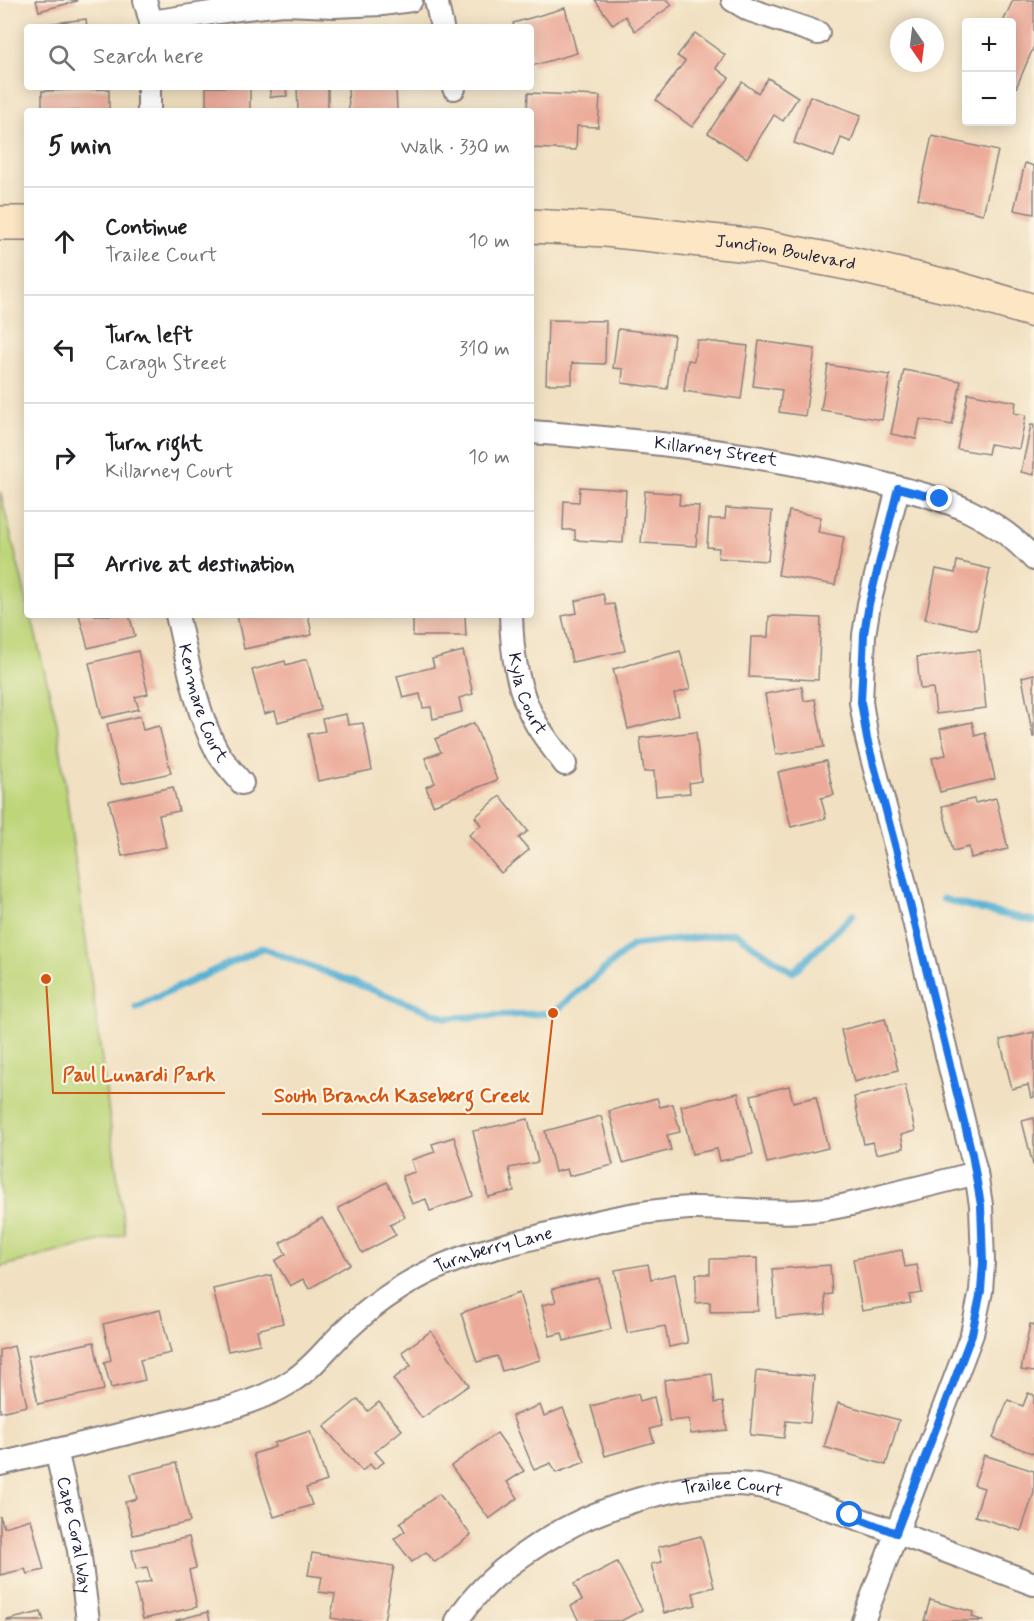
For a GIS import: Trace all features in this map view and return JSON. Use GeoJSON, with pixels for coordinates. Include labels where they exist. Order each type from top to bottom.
{"type":"FeatureCollection","features":[{"type":"Feature","properties":{"kind":"main road"},"geometry":{"type":"LineString","coordinates":[[0,223],[24,223]]}},
{"type":"Feature","properties":{"kind":"main road","name":"Junction Boulevard"},"geometry":{"type":"LineString","coordinates":[[534,226],[606,230],[758,246],[852,264],[959,289],[1034,311]]}},
{"type":"Feature","properties":{"kind":"street"},"geometry":{"type":"LineString","coordinates":[[145,0],[151,24],[238,9],[284,4],[334,6],[411,0]]}},
{"type":"Feature","properties":{"kind":"street"},"geometry":{"type":"LineString","coordinates":[[436,0],[441,24]]}},
{"type":"Feature","properties":{"kind":"street"},"geometry":{"type":"LineString","coordinates":[[733,0],[750,10],[818,33]]}},
{"type":"Feature","properties":{"kind":"street"},"geometry":{"type":"LineString","coordinates":[[148,108],[149,90]]}},
{"type":"Feature","properties":{"kind":"street","name":"Killarney Street"},"geometry":{"type":"LineString","coordinates":[[534,432],[624,439],[732,454],[790,463],[898,488],[940,499],[976,514],[1011,536],[1034,559]]}},
{"type":"Feature","properties":{"kind":"street"},"geometry":{"type":"LineString","coordinates":[[863,1621],[972,1334],[981,1291],[983,1244],[981,1205],[976,1173],[867,739],[861,702],[864,634],[869,604],[898,488]]}},
{"type":"Feature","properties":{"kind":"street","name":"Kenmare Court"},"geometry":{"type":"LineString","coordinates":[[178,618],[200,710],[208,733],[228,767],[242,783]]}},
{"type":"Feature","properties":{"kind":"street","name":"Kyla Court"},"geometry":{"type":"LineString","coordinates":[[511,618],[512,644],[517,674],[525,699],[536,723],[565,764]]}},
{"type":"Feature","properties":{"kind":"street","name":"Turnberry Lane"},"geometry":{"type":"LineString","coordinates":[[0,1464],[234,1407],[265,1396],[293,1380],[374,1305],[399,1287],[460,1258],[603,1219],[632,1214],[690,1208],[765,1212],[816,1210],[849,1205],[976,1173]]}},
{"type":"Feature","properties":{"kind":"street","name":"Cape Coral Way"},"geometry":{"type":"LineString","coordinates":[[57,1450],[78,1550],[88,1621]]}},
{"type":"Feature","properties":{"kind":"street","name":"Trailee Court"},"geometry":{"type":"LineString","coordinates":[[457,1621],[483,1588],[511,1564],[551,1536],[603,1511],[649,1496],[701,1485],[752,1485],[783,1492],[1034,1584]]}},
{"type":"Feature","properties":{"kind":"green space"},"geometry":{"type":"Polygon","coordinates":[[[0,491],[24,589],[24,618],[32,618],[57,724],[125,1234],[0,1267],[0,491]]]}},
{"type":"Feature","properties":{"kind":"building"},"geometry":{"type":"Polygon","coordinates":[[[36,0],[76,0],[77,1],[39,11],[36,0]]]}},
{"type":"Feature","properties":{"kind":"building"},"geometry":{"type":"Polygon","coordinates":[[[595,0],[668,0],[672,5],[635,31],[625,16],[613,25],[595,0]]]}},
{"type":"Feature","properties":{"kind":"building"},"geometry":{"type":"Polygon","coordinates":[[[1013,0],[1034,0],[1034,46],[1016,88],[1016,18],[1005,18],[1013,0]]]}},
{"type":"Feature","properties":{"kind":"building"},"geometry":{"type":"Polygon","coordinates":[[[565,8],[577,53],[534,65],[534,24],[513,23],[565,8]]]}},
{"type":"Feature","properties":{"kind":"building"},"geometry":{"type":"Polygon","coordinates":[[[86,19],[87,24],[46,24],[86,19]]]}},
{"type":"Feature","properties":{"kind":"building"},"geometry":{"type":"Polygon","coordinates":[[[695,33],[725,55],[716,68],[729,78],[692,127],[656,100],[685,61],[677,56],[695,33]]]}},
{"type":"Feature","properties":{"kind":"building"},"geometry":{"type":"Polygon","coordinates":[[[768,78],[798,97],[783,121],[774,115],[747,158],[708,133],[742,82],[758,93],[768,78]]]}},
{"type":"Feature","properties":{"kind":"building"},"geometry":{"type":"Polygon","coordinates":[[[109,90],[109,108],[42,108],[42,91],[109,90]]]}},
{"type":"Feature","properties":{"kind":"building"},"geometry":{"type":"Polygon","coordinates":[[[206,90],[250,90],[250,108],[206,108],[206,90]]]}},
{"type":"Feature","properties":{"kind":"building"},"geometry":{"type":"Polygon","coordinates":[[[270,90],[286,90],[287,96],[270,97],[270,90]]]}},
{"type":"Feature","properties":{"kind":"building"},"geometry":{"type":"Polygon","coordinates":[[[297,90],[328,90],[328,108],[298,108],[297,90]]]}},
{"type":"Feature","properties":{"kind":"building"},"geometry":{"type":"Polygon","coordinates":[[[348,90],[396,90],[397,108],[349,108],[348,90]]]}},
{"type":"Feature","properties":{"kind":"building"},"geometry":{"type":"Polygon","coordinates":[[[528,93],[600,96],[598,127],[577,126],[576,150],[534,148],[534,108],[527,108],[528,93]]]}},
{"type":"Feature","properties":{"kind":"building"},"geometry":{"type":"Polygon","coordinates":[[[810,96],[861,115],[851,142],[841,138],[834,157],[794,143],[810,96]]]}},
{"type":"Feature","properties":{"kind":"building"},"geometry":{"type":"Polygon","coordinates":[[[932,136],[998,151],[983,214],[918,199],[932,136]]]}},
{"type":"Feature","properties":{"kind":"building"},"geometry":{"type":"Polygon","coordinates":[[[1025,163],[1034,166],[1034,214],[1014,210],[1025,163]]]}},
{"type":"Feature","properties":{"kind":"building"},"geometry":{"type":"Polygon","coordinates":[[[548,320],[606,321],[605,364],[572,363],[572,384],[546,384],[548,320]]]}},
{"type":"Feature","properties":{"kind":"building"},"geometry":{"type":"Polygon","coordinates":[[[618,329],[674,335],[667,389],[622,383],[623,369],[613,368],[618,329]]]}},
{"type":"Feature","properties":{"kind":"building"},"geometry":{"type":"Polygon","coordinates":[[[697,340],[748,346],[741,399],[684,391],[688,360],[694,361],[697,340]]]}},
{"type":"Feature","properties":{"kind":"building"},"geometry":{"type":"Polygon","coordinates":[[[759,341],[815,349],[805,416],[779,412],[782,390],[753,386],[759,341]]]}},
{"type":"Feature","properties":{"kind":"building"},"geometry":{"type":"Polygon","coordinates":[[[828,365],[890,375],[882,420],[821,410],[828,365]]]}},
{"type":"Feature","properties":{"kind":"building"},"geometry":{"type":"Polygon","coordinates":[[[904,370],[961,381],[952,425],[920,419],[916,439],[891,434],[904,370]]]}},
{"type":"Feature","properties":{"kind":"building"},"geometry":{"type":"Polygon","coordinates":[[[968,393],[1016,402],[1014,413],[1026,415],[1019,449],[990,444],[988,454],[957,449],[968,393]]]}},
{"type":"Feature","properties":{"kind":"building"},"geometry":{"type":"Polygon","coordinates":[[[1031,425],[1034,425],[1034,475],[1021,472],[1031,425]]]}},
{"type":"Feature","properties":{"kind":"building"},"geometry":{"type":"Polygon","coordinates":[[[580,487],[626,490],[623,543],[575,540],[575,530],[563,530],[564,501],[579,502],[580,487]]]}},
{"type":"Feature","properties":{"kind":"building"},"geometry":{"type":"Polygon","coordinates":[[[645,491],[680,494],[679,505],[699,506],[696,546],[641,543],[645,491]]]}},
{"type":"Feature","properties":{"kind":"building"},"geometry":{"type":"Polygon","coordinates":[[[726,508],[772,511],[768,561],[718,558],[719,548],[707,547],[709,519],[725,519],[726,508]]]}},
{"type":"Feature","properties":{"kind":"building"},"geometry":{"type":"Polygon","coordinates":[[[789,511],[821,517],[818,532],[844,537],[835,585],[778,575],[789,511]]]}},
{"type":"Feature","properties":{"kind":"building"},"geometry":{"type":"Polygon","coordinates":[[[957,561],[990,569],[977,630],[925,619],[936,569],[955,573],[957,561]]]}},
{"type":"Feature","properties":{"kind":"building"},"geometry":{"type":"Polygon","coordinates":[[[603,594],[606,605],[614,604],[625,651],[572,662],[562,616],[577,613],[575,601],[603,594]]]}},
{"type":"Feature","properties":{"kind":"building"},"geometry":{"type":"Polygon","coordinates":[[[769,616],[821,618],[818,680],[749,677],[751,637],[768,637],[769,616]]]}},
{"type":"Feature","properties":{"kind":"building"},"geometry":{"type":"Polygon","coordinates":[[[80,618],[130,618],[135,636],[88,648],[80,618]]]}},
{"type":"Feature","properties":{"kind":"building"},"geometry":{"type":"Polygon","coordinates":[[[238,618],[309,618],[312,635],[244,649],[238,618]]]}},
{"type":"Feature","properties":{"kind":"building"},"geometry":{"type":"Polygon","coordinates":[[[413,618],[465,618],[466,636],[413,636],[413,618]]]}},
{"type":"Feature","properties":{"kind":"building"},"geometry":{"type":"Polygon","coordinates":[[[980,650],[986,708],[936,714],[933,688],[920,689],[917,657],[980,650]]]}},
{"type":"Feature","properties":{"kind":"building"},"geometry":{"type":"Polygon","coordinates":[[[138,651],[148,694],[135,697],[139,709],[102,718],[89,663],[138,651]]]}},
{"type":"Feature","properties":{"kind":"building"},"geometry":{"type":"Polygon","coordinates":[[[463,651],[473,694],[459,698],[462,712],[433,719],[431,707],[423,708],[420,694],[403,698],[397,676],[434,667],[432,659],[463,651]]]}},
{"type":"Feature","properties":{"kind":"building"},"geometry":{"type":"Polygon","coordinates":[[[680,651],[690,689],[674,694],[679,715],[628,729],[613,669],[680,651]]]}},
{"type":"Feature","properties":{"kind":"building"},"geometry":{"type":"Polygon","coordinates":[[[307,659],[321,710],[278,722],[275,711],[264,714],[252,670],[285,661],[286,665],[307,659]]]}},
{"type":"Feature","properties":{"kind":"building"},"geometry":{"type":"Polygon","coordinates":[[[1034,674],[1034,737],[1033,737],[1022,677],[1034,674]]]}},
{"type":"Feature","properties":{"kind":"building"},"geometry":{"type":"Polygon","coordinates":[[[802,687],[804,701],[815,699],[824,747],[776,755],[765,694],[802,687]]]}},
{"type":"Feature","properties":{"kind":"building"},"geometry":{"type":"Polygon","coordinates":[[[346,714],[348,725],[363,723],[372,770],[318,781],[308,734],[325,731],[322,719],[346,714]]]}},
{"type":"Feature","properties":{"kind":"building"},"geometry":{"type":"Polygon","coordinates":[[[140,716],[143,730],[159,726],[171,773],[121,784],[107,724],[140,716]]]}},
{"type":"Feature","properties":{"kind":"building"},"geometry":{"type":"Polygon","coordinates":[[[972,722],[975,736],[985,733],[995,779],[940,792],[932,758],[946,755],[940,729],[972,722]]]}},
{"type":"Feature","properties":{"kind":"building"},"geometry":{"type":"Polygon","coordinates":[[[474,723],[497,780],[433,805],[426,787],[435,783],[425,758],[441,752],[435,739],[474,723]]]}},
{"type":"Feature","properties":{"kind":"building"},"geometry":{"type":"Polygon","coordinates":[[[696,732],[701,781],[689,783],[690,793],[656,796],[654,771],[644,772],[640,738],[696,732]]]}},
{"type":"Feature","properties":{"kind":"building"},"geometry":{"type":"Polygon","coordinates":[[[826,761],[834,795],[821,798],[826,818],[791,827],[778,772],[826,761]]]}},
{"type":"Feature","properties":{"kind":"building"},"geometry":{"type":"Polygon","coordinates":[[[173,787],[179,811],[159,815],[166,847],[122,856],[109,801],[173,787]]]}},
{"type":"Feature","properties":{"kind":"building"},"geometry":{"type":"Polygon","coordinates":[[[500,796],[528,831],[519,838],[529,850],[501,873],[469,835],[481,825],[475,817],[500,796]]]}},
{"type":"Feature","properties":{"kind":"building"},"geometry":{"type":"Polygon","coordinates":[[[996,798],[1008,849],[971,858],[969,847],[953,851],[942,806],[974,799],[975,803],[996,798]]]}},
{"type":"Feature","properties":{"kind":"building"},"geometry":{"type":"Polygon","coordinates":[[[885,1019],[898,1070],[854,1082],[841,1030],[885,1019]]]}},
{"type":"Feature","properties":{"kind":"building"},"geometry":{"type":"Polygon","coordinates":[[[1034,1032],[1034,1097],[1031,1098],[1028,1085],[1012,1089],[1000,1040],[1034,1032]]]}},
{"type":"Feature","properties":{"kind":"building"},"geometry":{"type":"Polygon","coordinates":[[[905,1085],[915,1131],[901,1135],[904,1148],[876,1154],[873,1142],[864,1144],[854,1097],[905,1085]]]}},
{"type":"Feature","properties":{"kind":"building"},"geometry":{"type":"Polygon","coordinates":[[[789,1086],[793,1102],[816,1097],[828,1148],[767,1163],[751,1095],[789,1086]]]}},
{"type":"Feature","properties":{"kind":"building"},"geometry":{"type":"Polygon","coordinates":[[[738,1093],[753,1154],[720,1161],[717,1149],[692,1154],[681,1106],[738,1093]]]}},
{"type":"Feature","properties":{"kind":"building"},"geometry":{"type":"Polygon","coordinates":[[[657,1098],[660,1107],[673,1104],[680,1132],[667,1135],[671,1150],[623,1163],[609,1111],[657,1098]]]}},
{"type":"Feature","properties":{"kind":"building"},"geometry":{"type":"Polygon","coordinates":[[[601,1116],[613,1165],[569,1176],[567,1169],[555,1172],[545,1131],[601,1116]]]}},
{"type":"Feature","properties":{"kind":"building"},"geometry":{"type":"Polygon","coordinates":[[[1034,1118],[1034,1165],[1033,1165],[1022,1121],[1034,1118]]]}},
{"type":"Feature","properties":{"kind":"building"},"geometry":{"type":"Polygon","coordinates":[[[528,1119],[538,1162],[509,1168],[514,1191],[488,1197],[473,1131],[528,1119]]]}},
{"type":"Feature","properties":{"kind":"building"},"geometry":{"type":"Polygon","coordinates":[[[454,1137],[473,1196],[430,1211],[426,1199],[412,1204],[402,1176],[415,1172],[411,1160],[435,1152],[432,1144],[454,1137]]]}},
{"type":"Feature","properties":{"kind":"building"},"geometry":{"type":"Polygon","coordinates":[[[387,1182],[405,1217],[390,1225],[396,1235],[362,1253],[338,1208],[387,1182]]]}},
{"type":"Feature","properties":{"kind":"building"},"geometry":{"type":"Polygon","coordinates":[[[322,1218],[350,1264],[309,1289],[303,1279],[290,1286],[275,1261],[286,1254],[280,1243],[322,1218]]]}},
{"type":"Feature","properties":{"kind":"building"},"geometry":{"type":"Polygon","coordinates":[[[902,1250],[905,1267],[917,1265],[922,1293],[909,1295],[911,1303],[862,1311],[853,1259],[902,1250]]]}},
{"type":"Feature","properties":{"kind":"building"},"geometry":{"type":"Polygon","coordinates":[[[757,1258],[758,1311],[710,1312],[710,1302],[696,1303],[696,1274],[710,1274],[710,1259],[757,1258]]]}},
{"type":"Feature","properties":{"kind":"building"},"geometry":{"type":"Polygon","coordinates":[[[648,1264],[651,1279],[675,1274],[688,1343],[669,1347],[665,1326],[627,1333],[615,1270],[648,1264]]]}},
{"type":"Feature","properties":{"kind":"building"},"geometry":{"type":"Polygon","coordinates":[[[830,1265],[832,1294],[825,1295],[826,1314],[776,1318],[772,1269],[830,1265]]]}},
{"type":"Feature","properties":{"kind":"building"},"geometry":{"type":"Polygon","coordinates":[[[271,1275],[283,1323],[257,1330],[260,1344],[228,1351],[213,1289],[271,1275]]]}},
{"type":"Feature","properties":{"kind":"building"},"geometry":{"type":"Polygon","coordinates":[[[599,1278],[611,1329],[564,1341],[562,1333],[550,1336],[542,1305],[556,1302],[552,1289],[599,1278]]]}},
{"type":"Feature","properties":{"kind":"building"},"geometry":{"type":"Polygon","coordinates":[[[519,1293],[540,1360],[502,1371],[497,1356],[477,1362],[461,1313],[519,1293]]]}},
{"type":"Feature","properties":{"kind":"building"},"geometry":{"type":"Polygon","coordinates":[[[160,1310],[171,1353],[140,1360],[145,1380],[111,1388],[104,1362],[111,1360],[103,1324],[160,1310]]]}},
{"type":"Feature","properties":{"kind":"building"},"geometry":{"type":"Polygon","coordinates":[[[1030,1324],[1034,1325],[1034,1372],[1021,1370],[1030,1324]]]}},
{"type":"Feature","properties":{"kind":"building"},"geometry":{"type":"Polygon","coordinates":[[[431,1331],[469,1385],[422,1418],[393,1379],[411,1366],[402,1352],[431,1331]]]}},
{"type":"Feature","properties":{"kind":"building"},"geometry":{"type":"Polygon","coordinates":[[[94,1342],[104,1390],[38,1404],[28,1356],[94,1342]]]}},
{"type":"Feature","properties":{"kind":"building"},"geometry":{"type":"Polygon","coordinates":[[[14,1346],[27,1406],[0,1412],[0,1350],[14,1346]]]}},
{"type":"Feature","properties":{"kind":"building"},"geometry":{"type":"Polygon","coordinates":[[[756,1371],[814,1376],[810,1423],[786,1421],[784,1438],[750,1435],[756,1371]]]}},
{"type":"Feature","properties":{"kind":"building"},"geometry":{"type":"Polygon","coordinates":[[[712,1374],[715,1403],[723,1402],[727,1430],[691,1434],[689,1419],[669,1421],[664,1380],[712,1374]]]}},
{"type":"Feature","properties":{"kind":"building"},"geometry":{"type":"Polygon","coordinates":[[[1028,1393],[1034,1395],[1034,1454],[993,1438],[1008,1400],[1023,1406],[1028,1393]]]}},
{"type":"Feature","properties":{"kind":"building"},"geometry":{"type":"Polygon","coordinates":[[[638,1394],[640,1401],[654,1397],[661,1426],[650,1429],[654,1442],[605,1456],[591,1406],[638,1394]]]}},
{"type":"Feature","properties":{"kind":"building"},"geometry":{"type":"Polygon","coordinates":[[[358,1399],[368,1411],[379,1402],[402,1430],[375,1452],[384,1462],[374,1469],[370,1464],[362,1471],[324,1427],[358,1399]]]}},
{"type":"Feature","properties":{"kind":"building"},"geometry":{"type":"Polygon","coordinates":[[[838,1403],[899,1420],[886,1465],[824,1447],[838,1403]]]}},
{"type":"Feature","properties":{"kind":"building"},"geometry":{"type":"Polygon","coordinates":[[[540,1405],[544,1416],[563,1408],[585,1462],[556,1473],[551,1463],[534,1470],[512,1416],[540,1405]]]}},
{"type":"Feature","properties":{"kind":"building"},"geometry":{"type":"Polygon","coordinates":[[[310,1431],[327,1481],[306,1488],[312,1505],[274,1517],[253,1454],[275,1447],[274,1443],[310,1431]]]}},
{"type":"Feature","properties":{"kind":"building"},"geometry":{"type":"Polygon","coordinates":[[[497,1433],[524,1471],[507,1482],[518,1498],[489,1519],[451,1466],[497,1433]]]}},
{"type":"Feature","properties":{"kind":"building"},"geometry":{"type":"Polygon","coordinates":[[[984,1455],[1034,1471],[1034,1493],[1021,1531],[975,1516],[984,1488],[974,1485],[984,1455]]]}},
{"type":"Feature","properties":{"kind":"building"},"geometry":{"type":"Polygon","coordinates":[[[176,1463],[190,1522],[133,1535],[125,1502],[137,1499],[131,1474],[176,1463]]]}},
{"type":"Feature","properties":{"kind":"building"},"geometry":{"type":"Polygon","coordinates":[[[439,1494],[471,1535],[435,1562],[426,1552],[412,1562],[394,1539],[405,1531],[400,1523],[439,1494]]]}},
{"type":"Feature","properties":{"kind":"building"},"geometry":{"type":"Polygon","coordinates":[[[0,1516],[4,1527],[31,1519],[44,1570],[27,1574],[25,1569],[0,1575],[0,1516]]]}},
{"type":"Feature","properties":{"kind":"building"},"geometry":{"type":"Polygon","coordinates":[[[701,1536],[714,1587],[693,1593],[696,1605],[664,1613],[651,1564],[662,1562],[658,1547],[701,1536]]]}},
{"type":"Feature","properties":{"kind":"building"},"geometry":{"type":"Polygon","coordinates":[[[189,1537],[196,1568],[189,1570],[197,1607],[143,1619],[135,1585],[151,1581],[147,1567],[136,1569],[132,1550],[189,1537]]]}},
{"type":"Feature","properties":{"kind":"building"},"geometry":{"type":"Polygon","coordinates":[[[312,1553],[394,1566],[384,1621],[348,1621],[331,1618],[335,1594],[319,1592],[322,1577],[308,1575],[312,1553]]]}},
{"type":"Feature","properties":{"kind":"building"},"geometry":{"type":"Polygon","coordinates":[[[617,1562],[642,1610],[621,1621],[579,1621],[571,1606],[582,1600],[574,1584],[617,1562]]]}},
{"type":"Feature","properties":{"kind":"building"},"geometry":{"type":"Polygon","coordinates":[[[930,1600],[973,1612],[972,1617],[984,1621],[924,1621],[930,1600]]]}},
{"type":"Feature","properties":{"kind":"building"},"geometry":{"type":"Polygon","coordinates":[[[41,1612],[44,1621],[7,1621],[7,1620],[41,1612]]]}},
{"type":"Feature","properties":{"kind":"building"},"geometry":{"type":"Polygon","coordinates":[[[208,1612],[210,1621],[176,1621],[176,1620],[208,1612]]]}},
{"type":"Feature","properties":{"kind":"waterway"},"geometry":{"type":"LineString","coordinates":[[943,899],[1034,921]]}},
{"type":"Feature","properties":{"kind":"waterway"},"geometry":{"type":"LineString","coordinates":[[136,1007],[262,948],[447,1018],[553,1013],[633,945],[735,933],[793,972],[853,915]]}},
{"type":"Feature","properties":{"kind":"place","name":"Paul Lunardi Park"},"geometry":{"type":"Point","coordinates":[46,979]}},
{"type":"Feature","properties":{"kind":"place","name":"South Branch Kaseberg Creek"},"geometry":{"type":"Point","coordinates":[553,1013]}},
{"type":"Feature","properties":{"kind":"route"},"geometry":{"type":"LineString","coordinates":[[850,1515],[896,1533],[972,1334],[981,1291],[983,1235],[976,1173],[867,739],[861,702],[862,658],[869,604],[898,488],[940,499]]}}]}
